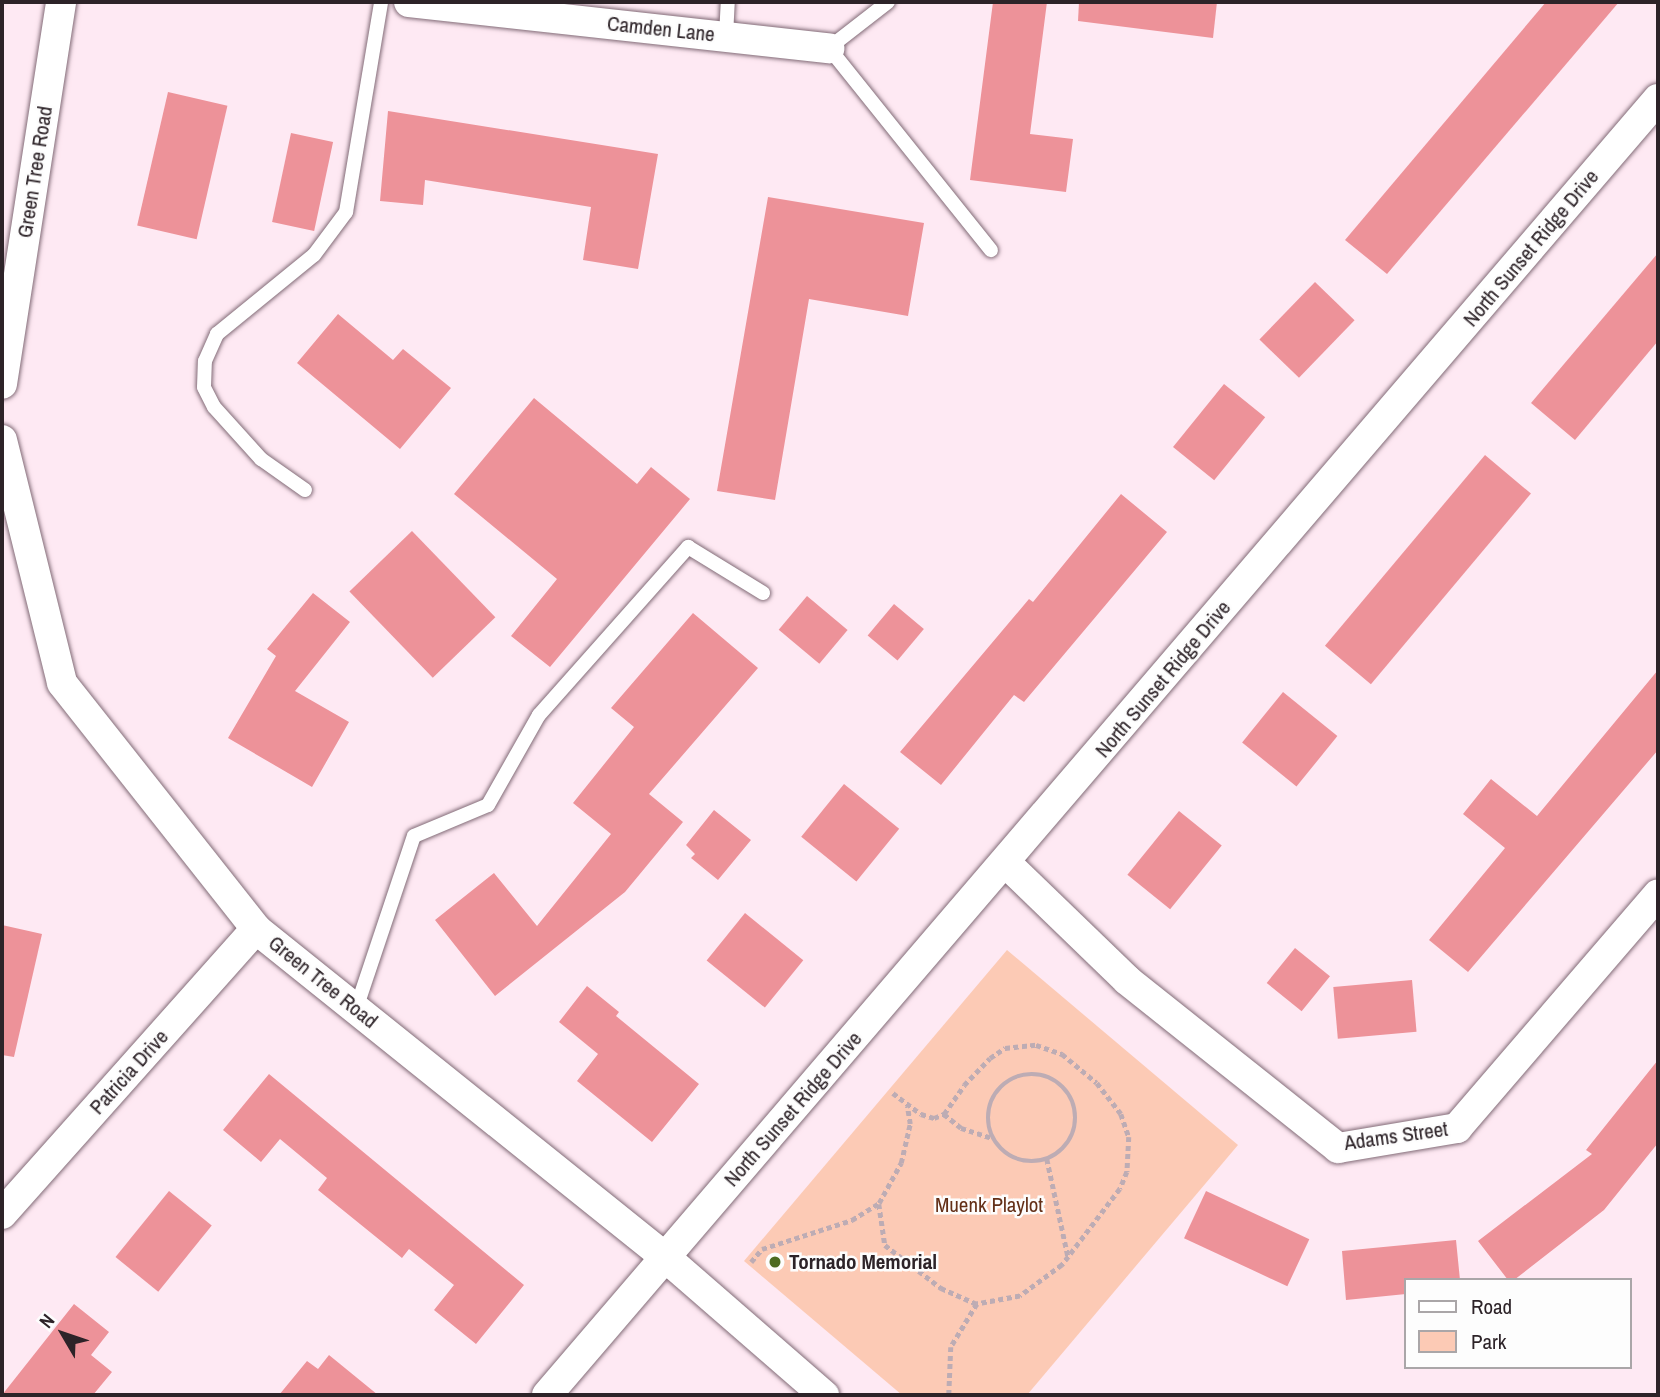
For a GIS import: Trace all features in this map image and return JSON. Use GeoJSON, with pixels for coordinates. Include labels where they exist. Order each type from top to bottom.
{"type":"FeatureCollection","features":[{"type":"Feature","properties":{"kind":"street","name":"Green Tree Road"},"geometry":{"type":"LineString","coordinates":[[2,384],[61,2]]}},
{"type":"Feature","properties":{"kind":"street","name":"Camden Lane"},"geometry":{"type":"LineString","coordinates":[[409,2],[829,48]]}},
{"type":"Feature","properties":{"kind":"street","name":"North Sunset Ridge Drive"},"geometry":{"type":"LineString","coordinates":[[547,1395],[1006,863],[1658,99]]}},
{"type":"Feature","properties":{"kind":"street","name":"Green Tree Road"},"geometry":{"type":"LineString","coordinates":[[2,440],[62,683],[256,929],[665,1257],[824,1395]]}},
{"type":"Feature","properties":{"kind":"street","name":"Adams Street"},"geometry":{"type":"LineString","coordinates":[[1006,863],[1127,981],[1338,1148],[1457,1128],[1658,894]]}},
{"type":"Feature","properties":{"kind":"street","name":"Patricia Drive"},"geometry":{"type":"LineString","coordinates":[[2,1214],[256,929]]}},
{"type":"Feature","properties":{"kind":"lane"},"geometry":{"type":"LineString","coordinates":[[305,490],[261,459],[214,407],[204,387],[205,361],[217,334],[314,255],[346,212],[381,2]]}},
{"type":"Feature","properties":{"kind":"lane"},"geometry":{"type":"LineString","coordinates":[[726,36],[728,2]]}},
{"type":"Feature","properties":{"kind":"lane"},"geometry":{"type":"LineString","coordinates":[[888,2],[829,48],[991,250]]}},
{"type":"Feature","properties":{"kind":"lane"},"geometry":{"type":"LineString","coordinates":[[356,1009],[414,836],[488,805],[539,715],[688,547],[763,593]]}},
{"type":"Feature","properties":{"kind":"path"},"geometry":{"type":"LineString","coordinates":[[879,1203],[885,1245],[934,1283],[977,1304],[1020,1296],[1042,1283],[1068,1257],[1111,1204],[1127,1172],[1126,1126],[1108,1095],[1062,1054],[1036,1045],[1005,1048],[978,1068],[944,1114],[934,1118],[907,1105],[892,1093]]}},
{"type":"Feature","properties":{"kind":"path"},"geometry":{"type":"LineString","coordinates":[[944,1114],[961,1128],[992,1138],[1018,1160],[1047,1159],[1070,1142],[1076,1120],[1071,1097],[1048,1077],[1027,1074],[1000,1088],[989,1106],[992,1138]]}},
{"type":"Feature","properties":{"kind":"path"},"geometry":{"type":"LineString","coordinates":[[751,1262],[762,1249],[852,1220],[879,1203],[901,1163],[909,1124],[907,1105]]}},
{"type":"Feature","properties":{"kind":"path"},"geometry":{"type":"LineString","coordinates":[[1047,1159],[1068,1257]]}},
{"type":"Feature","properties":{"kind":"path"},"geometry":{"type":"LineString","coordinates":[[949,1395],[951,1347],[977,1304]]}},
{"type":"Feature","properties":{"kind":"green space","name":"Muenk Playlot"},"geometry":{"type":"Polygon","coordinates":[[[1007,950],[1238,1145],[1027,1395],[902,1395],[744,1261],[1007,950]]]}},
{"type":"Feature","properties":{"kind":"building"},"geometry":{"type":"Polygon","coordinates":[[[993,2],[1047,2],[1030,134],[1073,139],[1066,192],[970,180],[993,2]]]}},
{"type":"Feature","properties":{"kind":"building"},"geometry":{"type":"Polygon","coordinates":[[[1079,2],[1217,2],[1213,38],[1078,21],[1079,2]]]}},
{"type":"Feature","properties":{"kind":"building"},"geometry":{"type":"Polygon","coordinates":[[[1546,2],[1619,2],[1387,274],[1345,240],[1546,2]]]}},
{"type":"Feature","properties":{"kind":"building"},"geometry":{"type":"Polygon","coordinates":[[[168,92],[227,106],[197,239],[137,225],[168,92]]]}},
{"type":"Feature","properties":{"kind":"building"},"geometry":{"type":"Polygon","coordinates":[[[388,111],[658,154],[638,269],[583,260],[591,207],[425,180],[423,205],[380,201],[388,111]]]}},
{"type":"Feature","properties":{"kind":"building"},"geometry":{"type":"Polygon","coordinates":[[[291,133],[333,142],[314,231],[272,222],[291,133]]]}},
{"type":"Feature","properties":{"kind":"building"},"geometry":{"type":"Polygon","coordinates":[[[768,197],[924,223],[908,316],[809,299],[775,500],[717,491],[768,197]]]}},
{"type":"Feature","properties":{"kind":"building"},"geometry":{"type":"Polygon","coordinates":[[[1658,253],[1658,341],[1575,440],[1531,403],[1658,253]]]}},
{"type":"Feature","properties":{"kind":"building"},"geometry":{"type":"Polygon","coordinates":[[[1315,282],[1355,320],[1299,378],[1259,340],[1315,282]]]}},
{"type":"Feature","properties":{"kind":"building"},"geometry":{"type":"Polygon","coordinates":[[[338,314],[393,360],[403,349],[451,388],[400,449],[297,363],[338,314]]]}},
{"type":"Feature","properties":{"kind":"building"},"geometry":{"type":"Polygon","coordinates":[[[1224,384],[1265,417],[1214,480],[1173,447],[1224,384]]]}},
{"type":"Feature","properties":{"kind":"building"},"geometry":{"type":"Polygon","coordinates":[[[534,398],[637,484],[651,467],[690,499],[550,667],[511,636],[557,579],[454,494],[534,398]]]}},
{"type":"Feature","properties":{"kind":"building"},"geometry":{"type":"Polygon","coordinates":[[[1485,455],[1531,494],[1371,684],[1325,646],[1485,455]]]}},
{"type":"Feature","properties":{"kind":"building"},"geometry":{"type":"Polygon","coordinates":[[[1121,494],[1167,532],[1024,702],[1014,695],[941,785],[900,752],[1029,599],[1033,602],[1121,494]]]}},
{"type":"Feature","properties":{"kind":"building"},"geometry":{"type":"Polygon","coordinates":[[[412,531],[495,617],[433,678],[349,591],[412,531]]]}},
{"type":"Feature","properties":{"kind":"building"},"geometry":{"type":"Polygon","coordinates":[[[313,593],[350,622],[295,691],[349,722],[312,787],[228,738],[276,656],[267,649],[313,593]]]}},
{"type":"Feature","properties":{"kind":"building"},"geometry":{"type":"Polygon","coordinates":[[[807,596],[848,630],[819,664],[779,630],[807,596]]]}},
{"type":"Feature","properties":{"kind":"building"},"geometry":{"type":"Polygon","coordinates":[[[894,604],[924,629],[898,660],[868,635],[894,604]]]}},
{"type":"Feature","properties":{"kind":"building"},"geometry":{"type":"Polygon","coordinates":[[[693,613],[758,668],[649,794],[683,822],[625,892],[495,996],[435,920],[494,873],[537,926],[611,834],[573,803],[634,727],[611,708],[693,613]]]}},
{"type":"Feature","properties":{"kind":"building"},"geometry":{"type":"Polygon","coordinates":[[[1658,670],[1658,750],[1468,972],[1429,940],[1505,848],[1463,814],[1491,779],[1537,816],[1658,670]]]}},
{"type":"Feature","properties":{"kind":"building"},"geometry":{"type":"Polygon","coordinates":[[[1283,692],[1337,736],[1296,787],[1242,743],[1283,692]]]}},
{"type":"Feature","properties":{"kind":"building"},"geometry":{"type":"Polygon","coordinates":[[[844,784],[899,829],[856,882],[801,837],[844,784]]]}},
{"type":"Feature","properties":{"kind":"building"},"geometry":{"type":"Polygon","coordinates":[[[714,810],[751,840],[718,880],[691,858],[695,854],[686,845],[714,810]]]}},
{"type":"Feature","properties":{"kind":"building"},"geometry":{"type":"Polygon","coordinates":[[[1179,811],[1222,846],[1170,909],[1127,875],[1179,811]]]}},
{"type":"Feature","properties":{"kind":"building"},"geometry":{"type":"Polygon","coordinates":[[[745,913],[803,960],[765,1008],[707,960],[745,913]]]}},
{"type":"Feature","properties":{"kind":"building"},"geometry":{"type":"Polygon","coordinates":[[[2,925],[42,934],[14,1057],[2,1055],[2,925]]]}},
{"type":"Feature","properties":{"kind":"building"},"geometry":{"type":"Polygon","coordinates":[[[1295,948],[1330,976],[1302,1011],[1267,983],[1295,948]]]}},
{"type":"Feature","properties":{"kind":"building"},"geometry":{"type":"Polygon","coordinates":[[[1412,980],[1417,1032],[1338,1039],[1333,987],[1412,980]]]}},
{"type":"Feature","properties":{"kind":"building"},"geometry":{"type":"Polygon","coordinates":[[[587,986],[619,1012],[616,1016],[699,1084],[652,1142],[577,1081],[598,1054],[559,1022],[587,986]]]}},
{"type":"Feature","properties":{"kind":"building"},"geometry":{"type":"Polygon","coordinates":[[[1658,1060],[1658,1143],[1604,1210],[1517,1278],[1506,1278],[1478,1241],[1592,1154],[1586,1150],[1658,1060]]]}},
{"type":"Feature","properties":{"kind":"building"},"geometry":{"type":"Polygon","coordinates":[[[269,1074],[524,1285],[476,1344],[434,1310],[454,1285],[409,1249],[402,1258],[318,1190],[327,1178],[280,1139],[261,1162],[223,1130],[269,1074]]]}},
{"type":"Feature","properties":{"kind":"building"},"geometry":{"type":"Polygon","coordinates":[[[169,1191],[212,1226],[158,1292],[116,1257],[169,1191]]]}},
{"type":"Feature","properties":{"kind":"building"},"geometry":{"type":"Polygon","coordinates":[[[1206,1191],[1309,1239],[1287,1286],[1184,1238],[1206,1191]]]}},
{"type":"Feature","properties":{"kind":"building"},"geometry":{"type":"Polygon","coordinates":[[[1456,1240],[1460,1278],[1404,1278],[1404,1294],[1346,1300],[1342,1251],[1456,1240]]]}},
{"type":"Feature","properties":{"kind":"building"},"geometry":{"type":"Polygon","coordinates":[[[74,1304],[109,1332],[91,1355],[112,1372],[93,1395],[2,1395],[74,1304]]]}},
{"type":"Feature","properties":{"kind":"building"},"geometry":{"type":"Polygon","coordinates":[[[329,1355],[378,1395],[279,1395],[307,1361],[318,1369],[329,1355]]]}},
{"type":"Feature","properties":{"kind":"place","name":"Tornado Memorial"},"geometry":{"type":"Point","coordinates":[775,1262]}}]}
